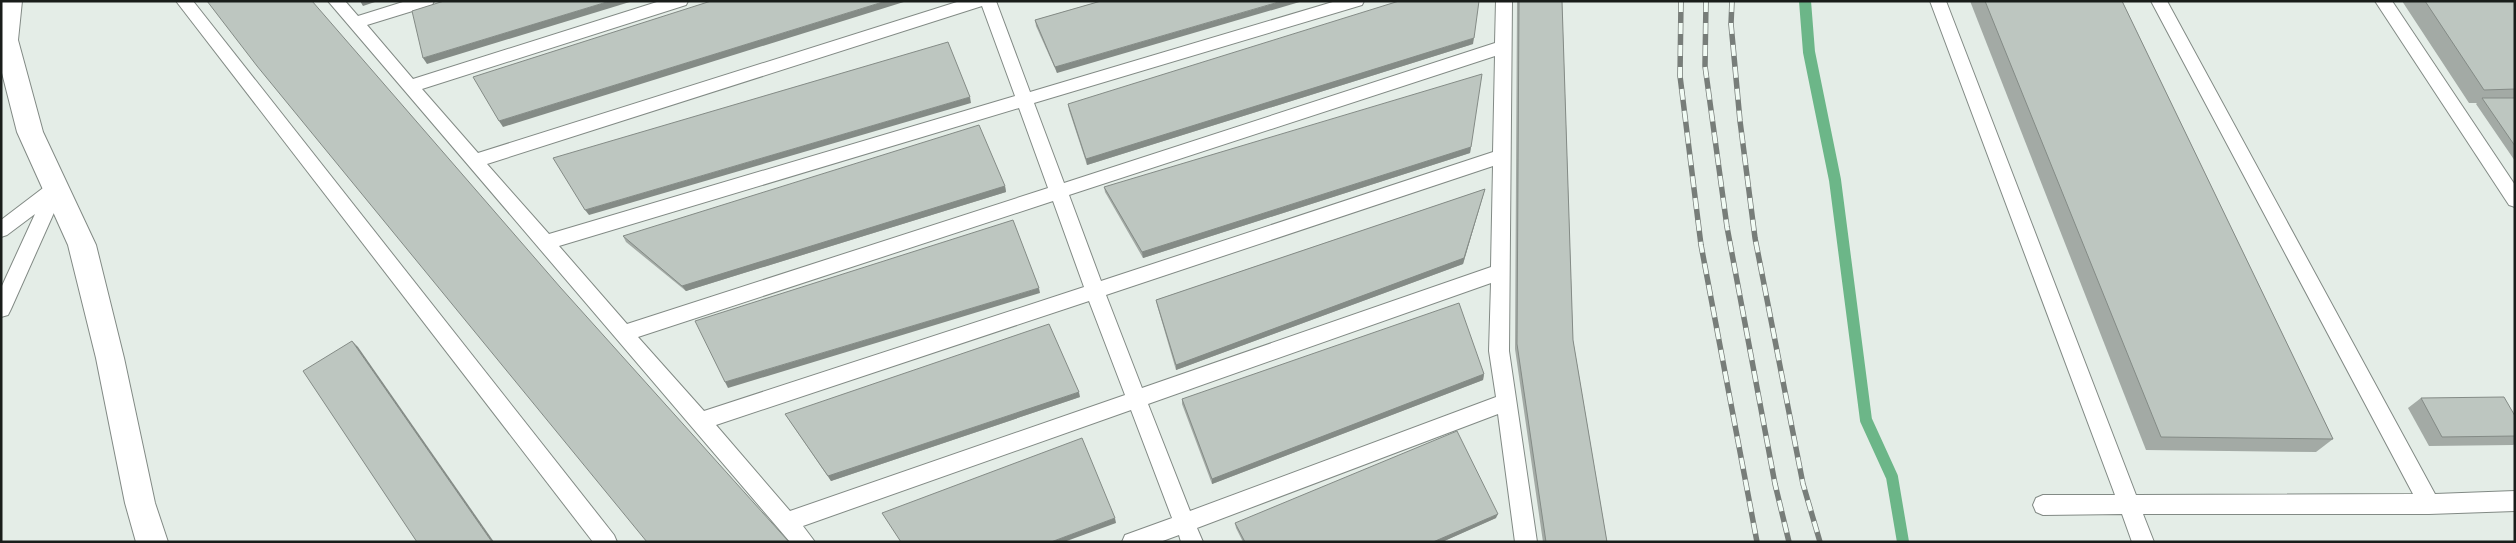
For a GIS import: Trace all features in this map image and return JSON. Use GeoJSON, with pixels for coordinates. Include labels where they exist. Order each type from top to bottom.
{"type":"FeatureCollection","features":[{"type":"Feature","properties":{"kind":"street"},"geometry":{"type":"LineString","coordinates":[[10,1],[4,43],[30,132],[82,245],[110,358],[140,503],[152,542]]}},
{"type":"Feature","properties":{"kind":"lane"},"geometry":{"type":"LineString","coordinates":[[184,1],[606,542]]}},
{"type":"Feature","properties":{"kind":"lane"},"geometry":{"type":"LineString","coordinates":[[336,1],[804,542]]}},
{"type":"Feature","properties":{"kind":"lane"},"geometry":{"type":"LineString","coordinates":[[355,23],[426,1]]}},
{"type":"Feature","properties":{"kind":"lane"},"geometry":{"type":"LineString","coordinates":[[410,86],[680,1]]}},
{"type":"Feature","properties":{"kind":"lane"},"geometry":{"type":"LineString","coordinates":[[474,161],[979,1]]}},
{"type":"Feature","properties":{"kind":"lane"},"geometry":{"type":"LineString","coordinates":[[988,1],[1095,291],[1192,542]]}},
{"type":"Feature","properties":{"kind":"lane"},"geometry":{"type":"LineString","coordinates":[[546,242],[1356,1]]}},
{"type":"Feature","properties":{"kind":"lane"},"geometry":{"type":"LineString","coordinates":[[1504,1],[1500,157],[1499,351],[1526,542]]}},
{"type":"Feature","properties":{"kind":"lane"},"geometry":{"type":"LineString","coordinates":[[1938,1],[2143,542]]}},
{"type":"Feature","properties":{"kind":"lane"},"geometry":{"type":"LineString","coordinates":[[2159,1],[2429,504]]}},
{"type":"Feature","properties":{"kind":"lane"},"geometry":{"type":"LineString","coordinates":[[2383,1],[2515,200]]}},
{"type":"Feature","properties":{"kind":"lane"},"geometry":{"type":"LineString","coordinates":[[624,333],[1503,47]]}},
{"type":"Feature","properties":{"kind":"lane"},"geometry":{"type":"LineString","coordinates":[[701,421],[1500,157]]}},
{"type":"Feature","properties":{"kind":"lane"},"geometry":{"type":"LineString","coordinates":[[1,230],[56,188]]}},
{"type":"Feature","properties":{"kind":"lane"},"geometry":{"type":"LineString","coordinates":[[1,309],[56,188]]}},
{"type":"Feature","properties":{"kind":"lane"},"geometry":{"type":"LineString","coordinates":[[786,522],[1500,272]]}},
{"type":"Feature","properties":{"kind":"lane"},"geometry":{"type":"LineString","coordinates":[[1133,542],[1506,402]]}},
{"type":"Feature","properties":{"kind":"lane"},"geometry":{"type":"LineString","coordinates":[[2043,505],[2429,504],[2515,501]]}},
{"type":"Feature","properties":{"kind":"building"},"geometry":{"type":"Polygon","coordinates":[[[207,1],[312,1],[560,287],[789,542],[647,542],[257,66],[207,1]]]}},
{"type":"Feature","properties":{"kind":"building"},"geometry":{"type":"Polygon","coordinates":[[[444,1],[610,1],[423,58],[412,11],[444,1]]]}},
{"type":"Feature","properties":{"kind":"building"},"geometry":{"type":"Polygon","coordinates":[[[711,1],[886,1],[499,121],[473,77],[711,1]]]}},
{"type":"Feature","properties":{"kind":"building"},"geometry":{"type":"Polygon","coordinates":[[[1101,1],[1282,1],[1055,67],[1035,20],[1101,1]]]}},
{"type":"Feature","properties":{"kind":"building"},"geometry":{"type":"Polygon","coordinates":[[[1399,1],[1479,1],[1474,38],[1086,159],[1068,104],[1399,1]]]}},
{"type":"Feature","properties":{"kind":"building"},"geometry":{"type":"Polygon","coordinates":[[[1519,1],[1562,1],[1573,340],[1607,542],[1546,542],[1517,344],[1519,1]]]}},
{"type":"Feature","properties":{"kind":"building"},"geometry":{"type":"Polygon","coordinates":[[[1985,1],[2122,1],[2333,439],[2161,437],[1985,1]]]}},
{"type":"Feature","properties":{"kind":"building"},"geometry":{"type":"Polygon","coordinates":[[[2425,1],[2515,1],[2515,89],[2484,90],[2425,1]]]}},
{"type":"Feature","properties":{"kind":"building"},"geometry":{"type":"Polygon","coordinates":[[[948,42],[970,97],[585,210],[553,158],[948,42]]]}},
{"type":"Feature","properties":{"kind":"building"},"geometry":{"type":"Polygon","coordinates":[[[1482,74],[1471,147],[1142,252],[1104,187],[1482,74]]]}},
{"type":"Feature","properties":{"kind":"building"},"geometry":{"type":"Polygon","coordinates":[[[2482,98],[2515,98],[2515,146],[2482,98]]]}},
{"type":"Feature","properties":{"kind":"building"},"geometry":{"type":"Polygon","coordinates":[[[979,125],[1005,186],[682,286],[623,236],[979,125]]]}},
{"type":"Feature","properties":{"kind":"building"},"geometry":{"type":"Polygon","coordinates":[[[1485,189],[1464,258],[1176,365],[1156,300],[1485,189]]]}},
{"type":"Feature","properties":{"kind":"building"},"geometry":{"type":"Polygon","coordinates":[[[1013,220],[1039,288],[725,382],[695,321],[1013,220]]]}},
{"type":"Feature","properties":{"kind":"building"},"geometry":{"type":"Polygon","coordinates":[[[1459,303],[1484,374],[1212,479],[1182,399],[1459,303]]]}},
{"type":"Feature","properties":{"kind":"building"},"geometry":{"type":"Polygon","coordinates":[[[1049,324],[1079,392],[828,476],[785,414],[1049,324]]]}},
{"type":"Feature","properties":{"kind":"building"},"geometry":{"type":"Polygon","coordinates":[[[352,341],[492,542],[417,542],[303,371],[352,341]]]}},
{"type":"Feature","properties":{"kind":"building"},"geometry":{"type":"Polygon","coordinates":[[[2504,397],[2515,416],[2515,436],[2442,437],[2421,398],[2504,397]]]}},
{"type":"Feature","properties":{"kind":"building"},"geometry":{"type":"Polygon","coordinates":[[[1457,431],[1498,514],[1433,542],[1245,542],[1235,523],[1457,431]]]}},
{"type":"Feature","properties":{"kind":"building"},"geometry":{"type":"Polygon","coordinates":[[[1082,438],[1115,518],[1051,542],[901,542],[882,513],[1082,438]]]}},
{"type":"Feature","properties":{"kind":"waterway"},"geometry":{"type":"LineString","coordinates":[[1805,1],[1809,52],[1835,180],[1866,420],[1892,477],[1903,542]]}},
{"type":"Feature","properties":{"kind":"railway"},"geometry":{"type":"LineString","coordinates":[[1681,1],[1680,76],[1701,245],[1757,542]]}},
{"type":"Feature","properties":{"kind":"railway"},"geometry":{"type":"LineString","coordinates":[[1706,1],[1705,66],[1727,227],[1775,484],[1789,542]]}},
{"type":"Feature","properties":{"kind":"railway"},"geometry":{"type":"LineString","coordinates":[[1732,1],[1731,24],[1740,121],[1755,238],[1803,484],[1820,542]]}}]}
